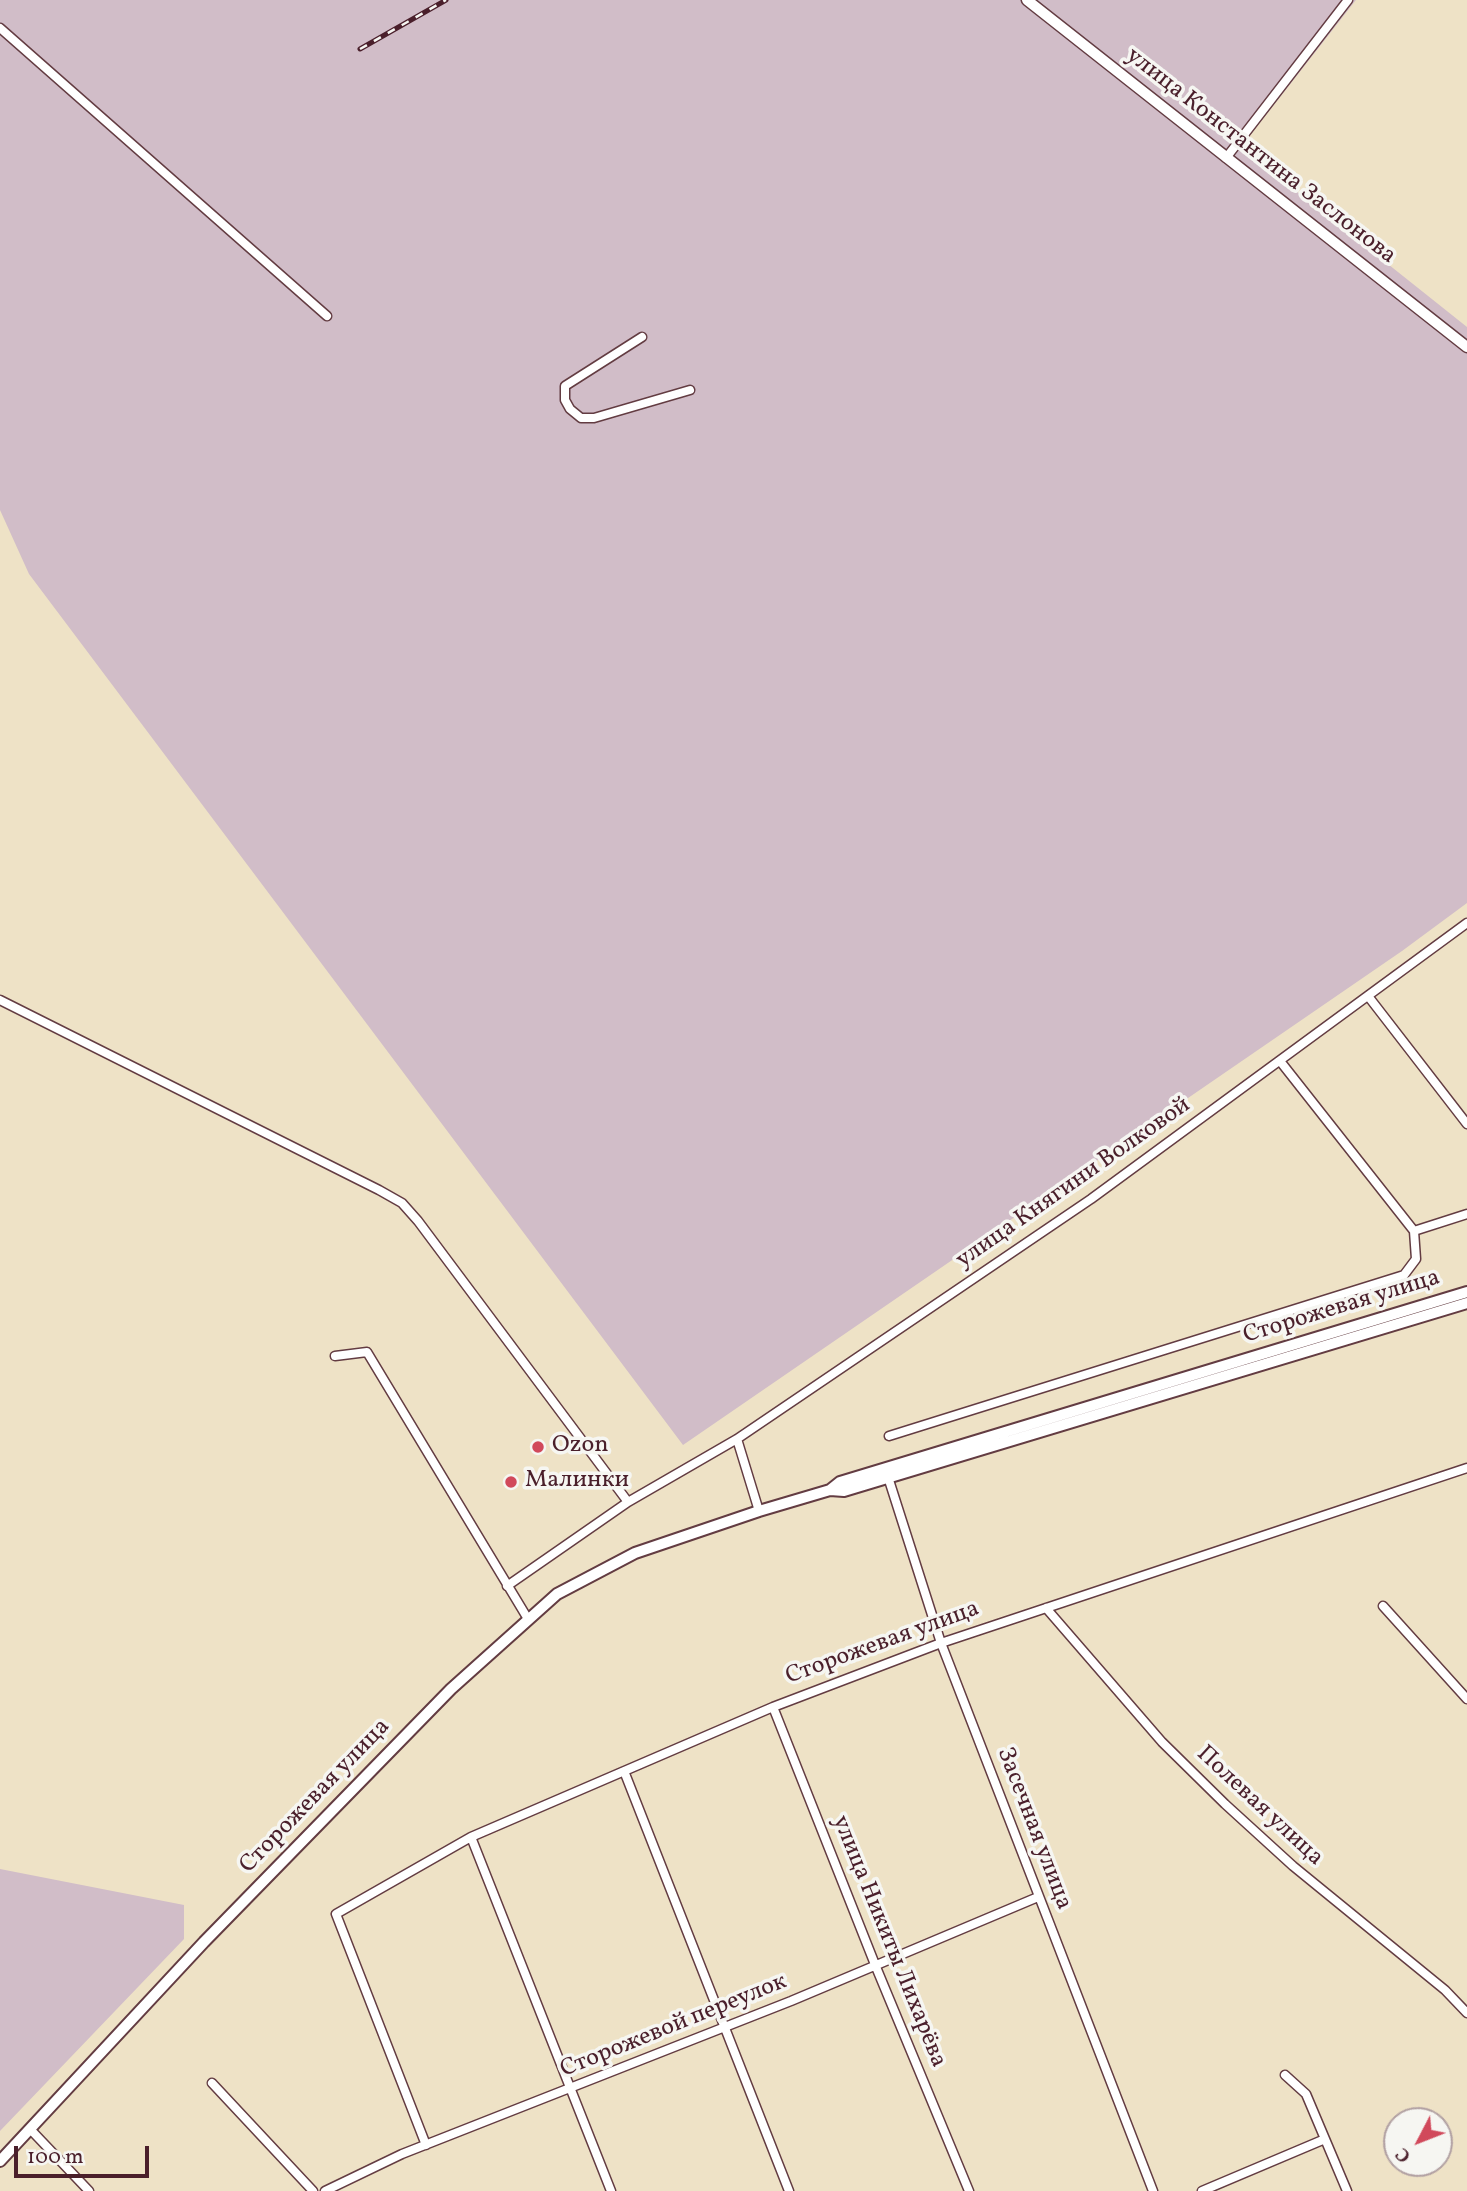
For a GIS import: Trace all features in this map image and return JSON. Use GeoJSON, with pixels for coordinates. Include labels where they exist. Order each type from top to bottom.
{"type":"FeatureCollection","features":[{"type":"Feature","properties":{"kind":"main road","name":"Сторожевая улица"},"geometry":{"type":"LineString","coordinates":[[830,1490],[840,1482],[1467,1292]]}},
{"type":"Feature","properties":{"kind":"main road","name":"Сторожевая улица"},"geometry":{"type":"LineString","coordinates":[[0,2161],[204,1942],[451,1689],[556,1594],[635,1553],[759,1511],[830,1490],[844,1491],[1467,1303]]}},
{"type":"Feature","properties":{"kind":"street","name":"улица Константина Заслонова"},"geometry":{"type":"LineString","coordinates":[[1027,0],[1467,347]]}},
{"type":"Feature","properties":{"kind":"street"},"geometry":{"type":"LineString","coordinates":[[1226,158],[1348,0]]}},
{"type":"Feature","properties":{"kind":"street"},"geometry":{"type":"LineString","coordinates":[[0,28],[327,316]]}},
{"type":"Feature","properties":{"kind":"street"},"geometry":{"type":"LineString","coordinates":[[642,338],[565,386],[565,400],[570,409],[581,418],[594,418],[690,390]]}},
{"type":"Feature","properties":{"kind":"street","name":"улица Княгини Волковой"},"geometry":{"type":"LineString","coordinates":[[507,1586],[628,1502],[737,1439],[1091,1199],[1467,923]]}},
{"type":"Feature","properties":{"kind":"street"},"geometry":{"type":"LineString","coordinates":[[1368,996],[1467,1124]]}},
{"type":"Feature","properties":{"kind":"street"},"geometry":{"type":"LineString","coordinates":[[0,1000],[402,1203],[628,1502]]}},
{"type":"Feature","properties":{"kind":"street"},"geometry":{"type":"LineString","coordinates":[[1280,1061],[1414,1231],[1467,1214]]}},
{"type":"Feature","properties":{"kind":"street","name":"Сторожевая улица"},"geometry":{"type":"LineString","coordinates":[[889,1436],[1404,1275],[1416,1259],[1414,1231]]}},
{"type":"Feature","properties":{"kind":"street"},"geometry":{"type":"LineString","coordinates":[[335,1356],[367,1352],[528,1619]]}},
{"type":"Feature","properties":{"kind":"street"},"geometry":{"type":"LineString","coordinates":[[737,1439],[759,1511]]}},
{"type":"Feature","properties":{"kind":"street","name":"Сторожевая улица"},"geometry":{"type":"LineString","coordinates":[[426,2145],[336,1914],[471,1837],[773,1707],[941,1643],[1467,1468]]}},
{"type":"Feature","properties":{"kind":"street","name":"Засечная улица"},"geometry":{"type":"LineString","coordinates":[[888,1477],[941,1643],[1153,2191]]}},
{"type":"Feature","properties":{"kind":"street"},"geometry":{"type":"LineString","coordinates":[[1383,1606],[1467,1699]]}},
{"type":"Feature","properties":{"kind":"street","name":"Полевая улица"},"geometry":{"type":"LineString","coordinates":[[1046,1608],[1162,1742],[1225,1804],[1293,1866],[1436,1982],[1467,2013]]}},
{"type":"Feature","properties":{"kind":"street","name":"улица Никиты Лихарёва"},"geometry":{"type":"LineString","coordinates":[[773,1707],[876,1967],[969,2191]]}},
{"type":"Feature","properties":{"kind":"street"},"geometry":{"type":"LineString","coordinates":[[624,1771],[789,2191]]}},
{"type":"Feature","properties":{"kind":"street"},"geometry":{"type":"LineString","coordinates":[[471,1837],[611,2191]]}},
{"type":"Feature","properties":{"kind":"street","name":"Сторожевой переулок"},"geometry":{"type":"LineString","coordinates":[[325,2191],[426,2145],[876,1967],[1038,1897]]}},
{"type":"Feature","properties":{"kind":"street"},"geometry":{"type":"LineString","coordinates":[[1285,2076],[1306,2094],[1347,2191]]}},
{"type":"Feature","properties":{"kind":"street"},"geometry":{"type":"LineString","coordinates":[[212,2083],[313,2191]]}},
{"type":"Feature","properties":{"kind":"street"},"geometry":{"type":"LineString","coordinates":[[31,2130],[89,2191]]}},
{"type":"Feature","properties":{"kind":"street"},"geometry":{"type":"LineString","coordinates":[[1202,2191],[1325,2139]]}},
{"type":"Feature","properties":{"kind":"shaded area"},"geometry":{"type":"Polygon","coordinates":[[[0,0],[1356,0],[1241,147],[1467,327],[1467,903],[1402,951],[683,1445],[29,574],[0,510],[0,0]]]}},
{"type":"Feature","properties":{"kind":"shaded area"},"geometry":{"type":"Polygon","coordinates":[[[0,1869],[184,1905],[184,1939],[0,2131],[0,1869]]]}},
{"type":"Feature","properties":{"kind":"railway"},"geometry":{"type":"LineString","coordinates":[[360,49],[446,0]]}},
{"type":"Feature","properties":{"kind":"place","name":"Ozon"},"geometry":{"type":"Point","coordinates":[538,1447]}},
{"type":"Feature","properties":{"kind":"place","name":"Малинки"},"geometry":{"type":"Point","coordinates":[511,1482]}}]}
